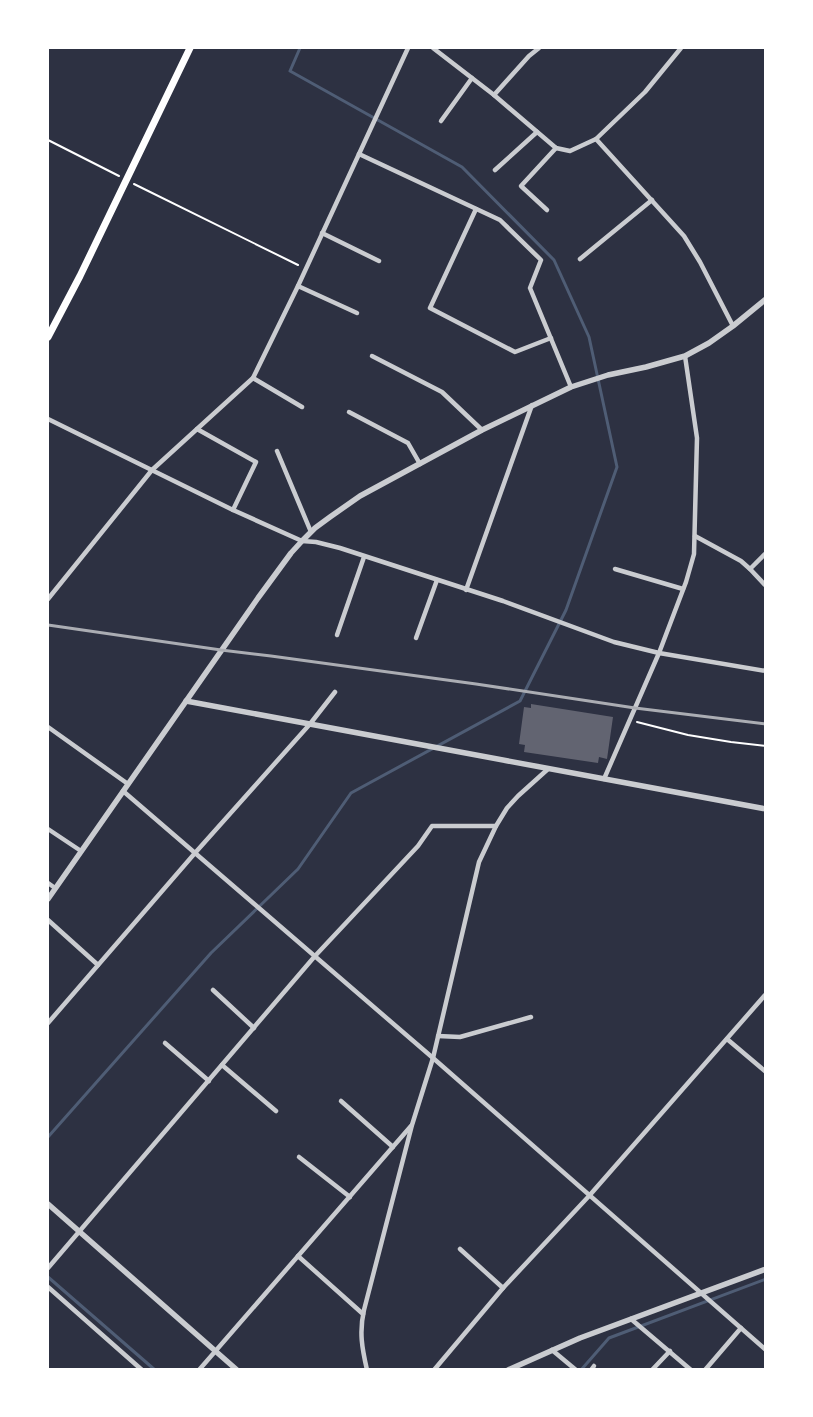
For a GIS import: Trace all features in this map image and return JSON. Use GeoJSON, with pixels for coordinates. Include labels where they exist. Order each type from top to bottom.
{"type":"FeatureCollection","features":[{"type":"Feature","properties":{"kind":"main road"},"geometry":{"type":"LineString","coordinates":[[48,336],[80,276],[190,48]]}},
{"type":"Feature","properties":{"kind":"street"},"geometry":{"type":"LineString","coordinates":[[48,600],[152,470],[253,378],[298,286],[408,48]]}},
{"type":"Feature","properties":{"kind":"street"},"geometry":{"type":"LineString","coordinates":[[433,48],[494,95],[556,148],[570,151],[596,138],[645,92],[681,48]]}},
{"type":"Feature","properties":{"kind":"street"},"geometry":{"type":"LineString","coordinates":[[494,95],[529,56],[539,48]]}},
{"type":"Feature","properties":{"kind":"street"},"geometry":{"type":"LineString","coordinates":[[441,121],[472,78]]}},
{"type":"Feature","properties":{"kind":"street"},"geometry":{"type":"LineString","coordinates":[[495,170],[537,132]]}},
{"type":"Feature","properties":{"kind":"street"},"geometry":{"type":"LineString","coordinates":[[596,138],[684,236],[734,326]]}},
{"type":"Feature","properties":{"kind":"street"},"geometry":{"type":"LineString","coordinates":[[547,210],[521,186],[556,148]]}},
{"type":"Feature","properties":{"kind":"street"},"geometry":{"type":"LineString","coordinates":[[359,154],[500,220],[541,260],[530,288],[570,387]]}},
{"type":"Feature","properties":{"kind":"street"},"geometry":{"type":"LineString","coordinates":[[580,259],[652,200]]}},
{"type":"Feature","properties":{"kind":"street"},"geometry":{"type":"LineString","coordinates":[[476,209],[430,308],[515,352],[551,338]]}},
{"type":"Feature","properties":{"kind":"street"},"geometry":{"type":"LineString","coordinates":[[322,233],[379,261]]}},
{"type":"Feature","properties":{"kind":"street"},"geometry":{"type":"LineString","coordinates":[[298,286],[357,313]]}},
{"type":"Feature","properties":{"kind":"street"},"geometry":{"type":"LineString","coordinates":[[48,899],[258,598],[292,553],[311,532],[360,496],[482,430],[570,387],[608,375],[685,356],[734,326],[766,299]]}},
{"type":"Feature","properties":{"kind":"street"},"geometry":{"type":"LineString","coordinates":[[372,356],[442,392],[482,430]]}},
{"type":"Feature","properties":{"kind":"street"},"geometry":{"type":"LineString","coordinates":[[604,780],[659,653],[694,554],[697,438],[685,356]]}},
{"type":"Feature","properties":{"kind":"street"},"geometry":{"type":"LineString","coordinates":[[253,378],[302,407]]}},
{"type":"Feature","properties":{"kind":"street"},"geometry":{"type":"LineString","coordinates":[[466,590],[532,405]]}},
{"type":"Feature","properties":{"kind":"street"},"geometry":{"type":"LineString","coordinates":[[349,412],[408,443],[420,464]]}},
{"type":"Feature","properties":{"kind":"street"},"geometry":{"type":"LineString","coordinates":[[48,419],[233,510],[302,541],[316,542],[437,580],[614,642],[659,653],[766,671]]}},
{"type":"Feature","properties":{"kind":"street"},"geometry":{"type":"LineString","coordinates":[[197,429],[256,462],[233,510]]}},
{"type":"Feature","properties":{"kind":"street"},"geometry":{"type":"LineString","coordinates":[[277,451],[311,532]]}},
{"type":"Feature","properties":{"kind":"street"},"geometry":{"type":"LineString","coordinates":[[695,536],[741,561],[766,586]]}},
{"type":"Feature","properties":{"kind":"street"},"geometry":{"type":"LineString","coordinates":[[750,568],[766,553]]}},
{"type":"Feature","properties":{"kind":"street"},"geometry":{"type":"LineString","coordinates":[[337,635],[364,557]]}},
{"type":"Feature","properties":{"kind":"street"},"geometry":{"type":"LineString","coordinates":[[615,569],[683,589]]}},
{"type":"Feature","properties":{"kind":"street"},"geometry":{"type":"LineString","coordinates":[[416,638],[437,580]]}},
{"type":"Feature","properties":{"kind":"street"},"geometry":{"type":"LineString","coordinates":[[48,1023],[336,692]]}},
{"type":"Feature","properties":{"kind":"street"},"geometry":{"type":"LineString","coordinates":[[186,700],[766,809]]}},
{"type":"Feature","properties":{"kind":"street"},"geometry":{"type":"LineString","coordinates":[[48,727],[128,784]]}},
{"type":"Feature","properties":{"kind":"street"},"geometry":{"type":"LineString","coordinates":[[367,1370],[362,1346],[361,1326],[363,1314],[412,1125],[433,1058],[479,862],[507,808],[548,769]]}},
{"type":"Feature","properties":{"kind":"street"},"geometry":{"type":"LineString","coordinates":[[123,791],[433,1058],[766,1350]]}},
{"type":"Feature","properties":{"kind":"street"},"geometry":{"type":"LineString","coordinates":[[48,1268],[315,956],[418,846],[432,826],[496,826]]}},
{"type":"Feature","properties":{"kind":"street"},"geometry":{"type":"LineString","coordinates":[[48,829],[81,851]]}},
{"type":"Feature","properties":{"kind":"street"},"geometry":{"type":"LineString","coordinates":[[48,882],[55,888]]}},
{"type":"Feature","properties":{"kind":"street"},"geometry":{"type":"LineString","coordinates":[[48,920],[98,965]]}},
{"type":"Feature","properties":{"kind":"street"},"geometry":{"type":"LineString","coordinates":[[213,990],[254,1028]]}},
{"type":"Feature","properties":{"kind":"street"},"geometry":{"type":"LineString","coordinates":[[434,1370],[502,1288],[589,1196],[766,994]]}},
{"type":"Feature","properties":{"kind":"street"},"geometry":{"type":"LineString","coordinates":[[438,1036],[460,1037],[531,1018]]}},
{"type":"Feature","properties":{"kind":"street"},"geometry":{"type":"LineString","coordinates":[[727,1039],[766,1072]]}},
{"type":"Feature","properties":{"kind":"street"},"geometry":{"type":"LineString","coordinates":[[165,1043],[209,1081]]}},
{"type":"Feature","properties":{"kind":"street"},"geometry":{"type":"LineString","coordinates":[[222,1065],[276,1111]]}},
{"type":"Feature","properties":{"kind":"street"},"geometry":{"type":"LineString","coordinates":[[341,1101],[393,1147]]}},
{"type":"Feature","properties":{"kind":"street"},"geometry":{"type":"LineString","coordinates":[[199,1370],[412,1125]]}},
{"type":"Feature","properties":{"kind":"street"},"geometry":{"type":"LineString","coordinates":[[299,1157],[350,1197]]}},
{"type":"Feature","properties":{"kind":"street"},"geometry":{"type":"LineString","coordinates":[[48,1204],[237,1370]]}},
{"type":"Feature","properties":{"kind":"street"},"geometry":{"type":"LineString","coordinates":[[460,1249],[502,1288]]}},
{"type":"Feature","properties":{"kind":"street"},"geometry":{"type":"LineString","coordinates":[[298,1256],[363,1314]]}},
{"type":"Feature","properties":{"kind":"street"},"geometry":{"type":"LineString","coordinates":[[508,1370],[580,1338],[766,1269]]}},
{"type":"Feature","properties":{"kind":"street"},"geometry":{"type":"LineString","coordinates":[[48,1287],[142,1370]]}},
{"type":"Feature","properties":{"kind":"street"},"geometry":{"type":"LineString","coordinates":[[631,1319],[691,1370]]}},
{"type":"Feature","properties":{"kind":"street"},"geometry":{"type":"LineString","coordinates":[[705,1370],[741,1328]]}},
{"type":"Feature","properties":{"kind":"street"},"geometry":{"type":"LineString","coordinates":[[552,1350],[576,1370]]}},
{"type":"Feature","properties":{"kind":"street"},"geometry":{"type":"LineString","coordinates":[[652,1370],[670,1351]]}},
{"type":"Feature","properties":{"kind":"path"},"geometry":{"type":"LineString","coordinates":[[48,140],[306,268]]}},
{"type":"Feature","properties":{"kind":"path"},"geometry":{"type":"LineString","coordinates":[[630,720],[688,735],[766,746]]}},
{"type":"Feature","properties":{"kind":"building"},"geometry":{"type":"Polygon","coordinates":[[[531,704],[613,717],[607,759],[599,757],[598,763],[524,752],[525,745],[519,744],[524,707],[531,708],[531,704]]]}},
{"type":"Feature","properties":{"kind":"waterway"},"geometry":{"type":"LineString","coordinates":[[48,1137],[211,953],[298,869],[351,793],[520,701],[566,610],[617,467],[589,337],[554,260],[462,167],[290,71],[300,48]]}},
{"type":"Feature","properties":{"kind":"waterway"},"geometry":{"type":"LineString","coordinates":[[48,1277],[155,1370]]}},
{"type":"Feature","properties":{"kind":"waterway"},"geometry":{"type":"LineString","coordinates":[[581,1370],[609,1338],[766,1279]]}},
{"type":"Feature","properties":{"kind":"railway"},"geometry":{"type":"LineString","coordinates":[[48,625],[476,684],[635,708],[766,724]]}}]}
